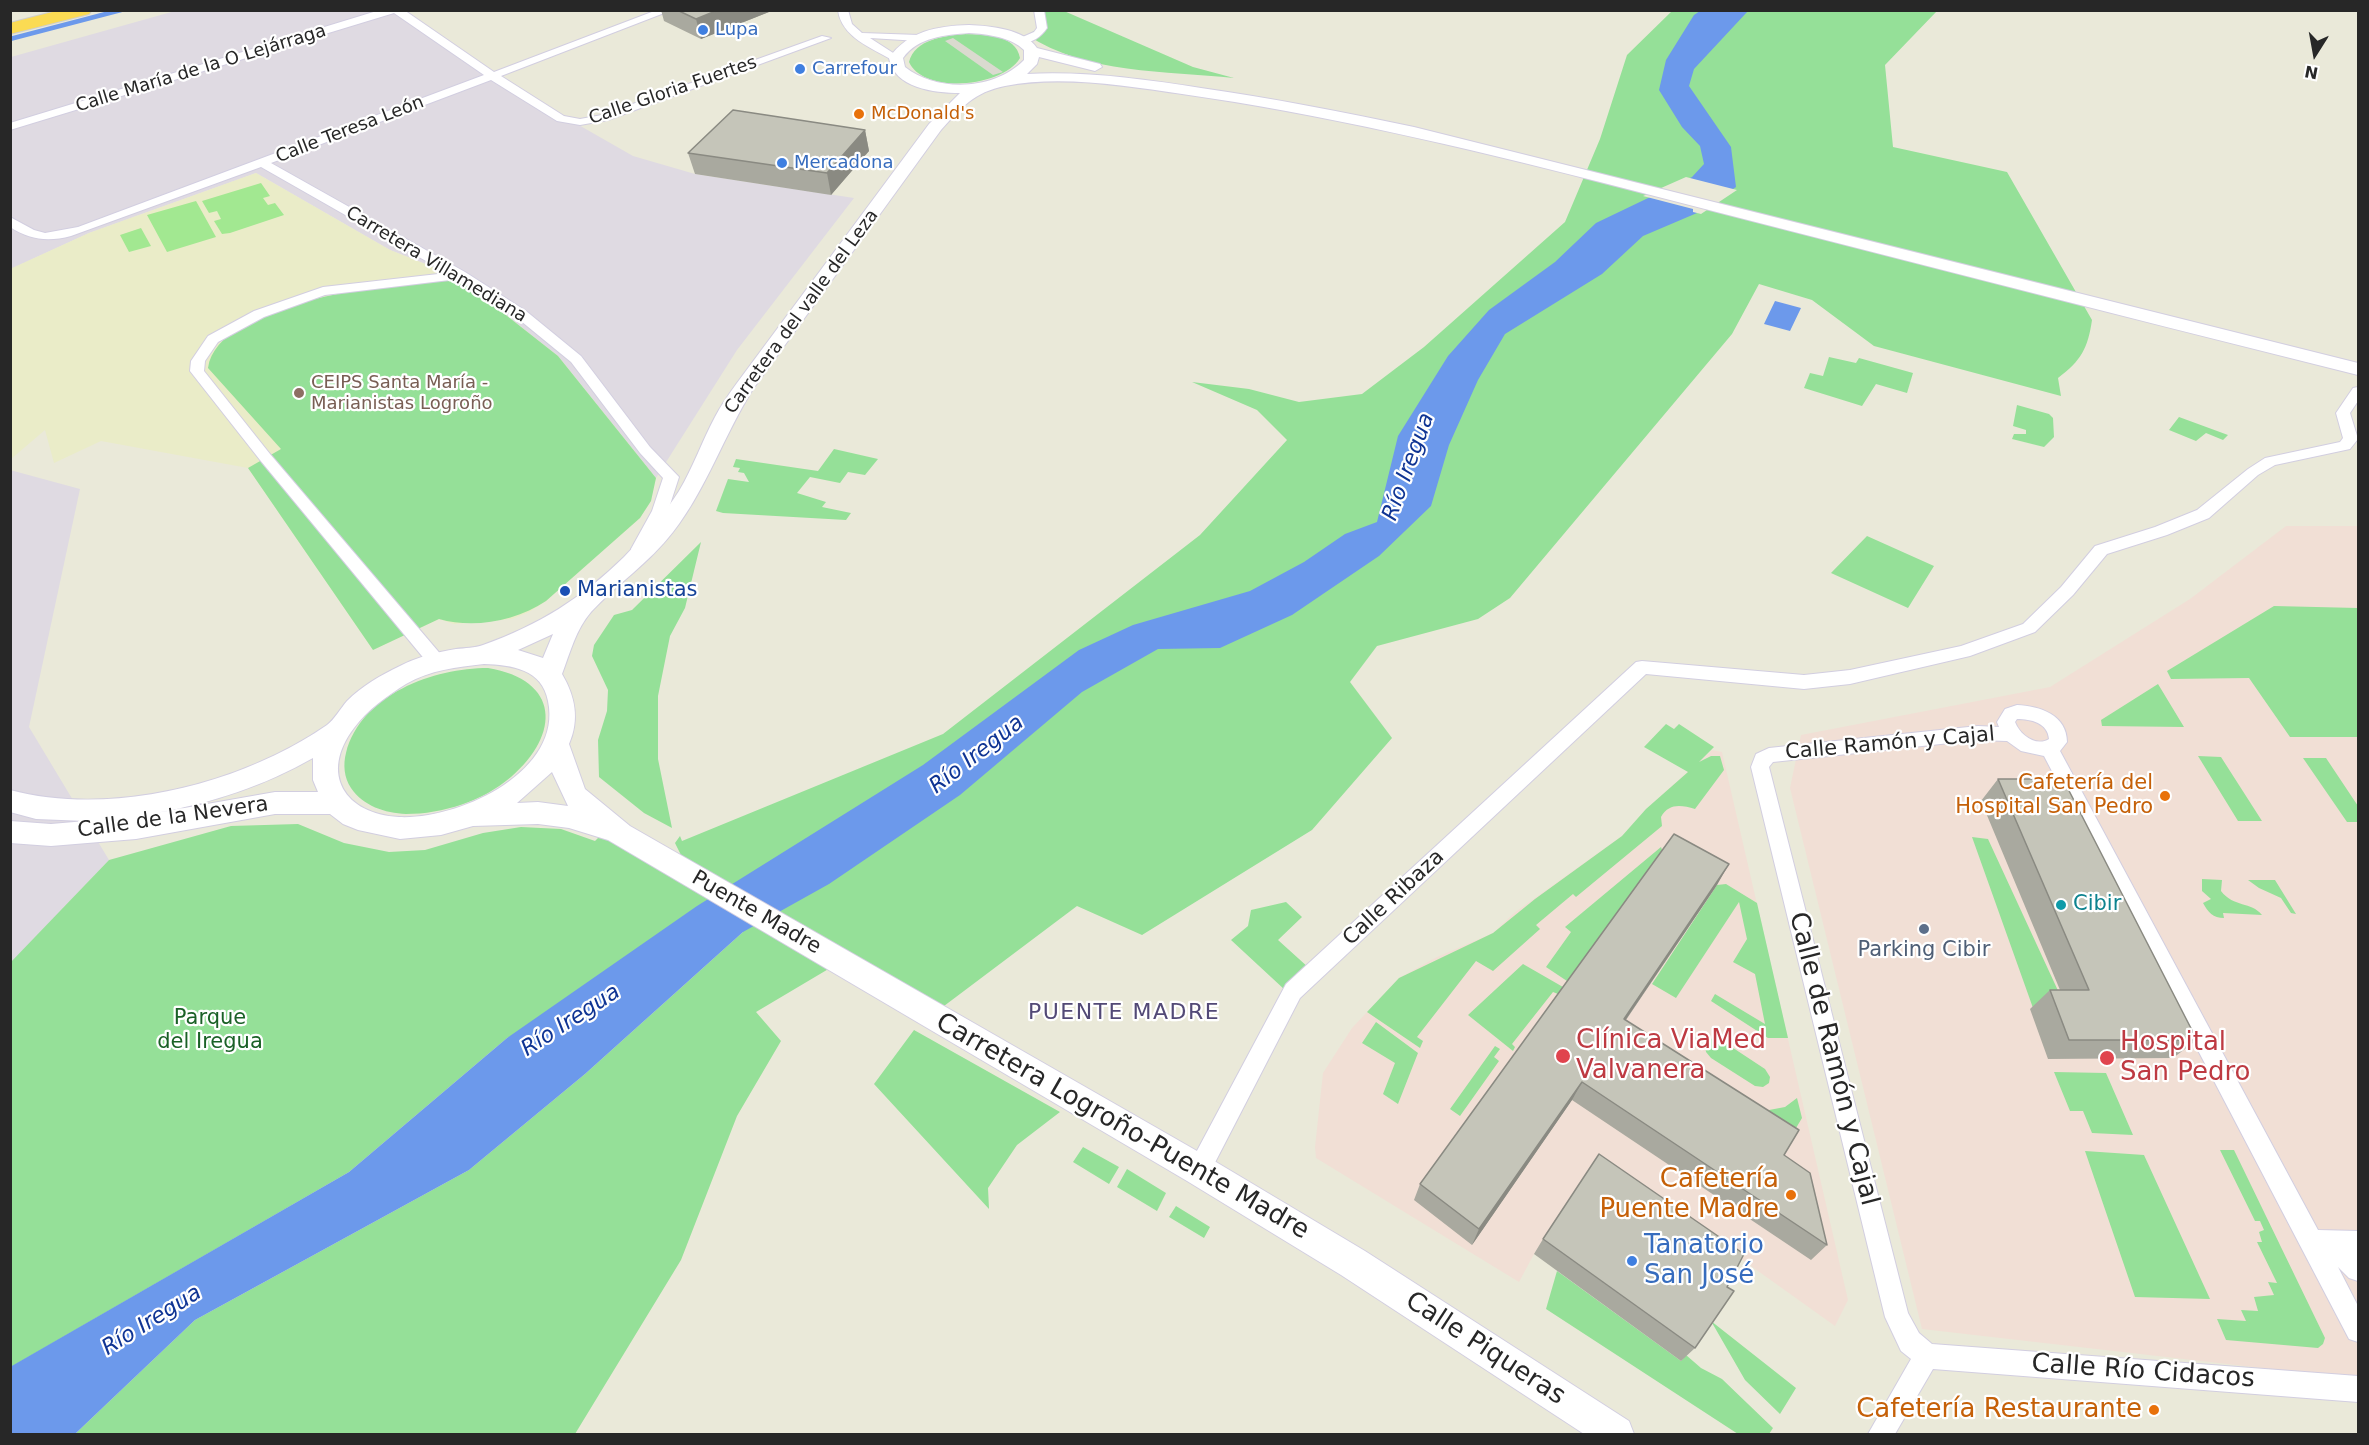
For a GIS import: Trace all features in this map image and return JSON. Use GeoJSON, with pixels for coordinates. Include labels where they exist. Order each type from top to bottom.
{"type":"FeatureCollection","features":[{"type":"Feature","properties":{"kind":"highway"},"geometry":{"type":"LineString","coordinates":[[10,16],[33,10]]}},
{"type":"Feature","properties":{"kind":"highway"},"geometry":{"type":"LineString","coordinates":[[10,29],[83,10]]}},
{"type":"Feature","properties":{"kind":"main road"},"geometry":{"type":"LineString","coordinates":[[944,31],[970,14]]}},
{"type":"Feature","properties":{"kind":"main road"},"geometry":{"type":"LineString","coordinates":[[997,16],[996,22],[1004,32],[1027,46],[1080,64],[1129,73],[1263,90],[1353,106],[2358,369]]}},
{"type":"Feature","properties":{"kind":"main road"},"geometry":{"type":"LineString","coordinates":[[1004,32],[969,28],[944,31],[919,38],[904,47],[896,58],[896,64],[903,74],[925,85],[946,88],[981,86],[1027,78],[1098,80],[1263,100],[1392,125],[1558,160],[2358,355]]}},
{"type":"Feature","properties":{"kind":"main road"},"geometry":{"type":"LineString","coordinates":[[998,82],[1021,72],[1031,58],[1027,46]]}},
{"type":"Feature","properties":{"kind":"main road"},"geometry":{"type":"LineString","coordinates":[[925,85],[932,94],[934,112]]}},
{"type":"Feature","properties":{"kind":"main road","name":"Carretera del valle del Leza"},"geometry":{"type":"LineString","coordinates":[[484,655],[551,626],[582,607],[631,563],[664,528],[690,491],[725,417],[744,387],[934,112],[960,100],[981,86]]}},
{"type":"Feature","properties":{"kind":"main road","name":"Carretera del valle del Leza"},"geometry":{"type":"LineString","coordinates":[[549,675],[565,634],[582,607]]}},
{"type":"Feature","properties":{"kind":"main road"},"geometry":{"type":"LineString","coordinates":[[484,655],[523,659],[540,666],[557,685],[564,703],[564,723],[556,744],[542,765],[522,785],[498,802],[469,816],[437,825],[405,829],[376,826],[352,816],[336,803],[328,787],[325,769],[328,750],[349,716],[379,689],[397,678],[437,662],[484,655]]}},
{"type":"Feature","properties":{"kind":"main road","name":"Calle de la Nevera"},"geometry":{"type":"LineString","coordinates":[[10,801],[58,810],[117,810],[208,792],[268,770],[338,731]]}},
{"type":"Feature","properties":{"kind":"main road"},"geometry":{"type":"LineString","coordinates":[[556,744],[567,780],[575,796],[620,834]]}},
{"type":"Feature","properties":{"kind":"main road","name":"Calle de la Nevera"},"geometry":{"type":"LineString","coordinates":[[10,832],[51,835],[136,828],[275,802],[336,803]]}},
{"type":"Feature","properties":{"kind":"main road"},"geometry":{"type":"LineString","coordinates":[[469,816],[538,813],[569,817],[620,834]]}},
{"type":"Feature","properties":{"kind":"main road","name":"Puente Madre"},"geometry":{"type":"LineString","coordinates":[[620,834],[891,992]]}},
{"type":"Feature","properties":{"kind":"main road","name":"Carretera Logroño-Puente Madre"},"geometry":{"type":"LineString","coordinates":[[891,992],[1199,1170],[1353,1263]]}},
{"type":"Feature","properties":{"kind":"main road","name":"Calle Piqueras"},"geometry":{"type":"LineString","coordinates":[[1353,1263],[1616,1434]]}},
{"type":"Feature","properties":{"kind":"street","name":"Calle María de la O Lejárraga"},"geometry":{"type":"LineString","coordinates":[[10,127],[392,10]]}},
{"type":"Feature","properties":{"kind":"street","name":"Calle Gloria Fuertes"},"geometry":{"type":"LineString","coordinates":[[397,10],[493,76],[561,119],[580,122],[604,118],[826,38]]}},
{"type":"Feature","properties":{"kind":"street","name":"Calle Teresa León"},"geometry":{"type":"LineString","coordinates":[[10,221],[30,233],[49,238],[82,230],[667,10]]}},
{"type":"Feature","properties":{"kind":"street"},"geometry":{"type":"LineString","coordinates":[[843,10],[848,37]]}},
{"type":"Feature","properties":{"kind":"street"},"geometry":{"type":"LineString","coordinates":[[1027,46],[1042,28],[1039,10]]}},
{"type":"Feature","properties":{"kind":"street"},"geometry":{"type":"LineString","coordinates":[[826,38],[845,24]]}},
{"type":"Feature","properties":{"kind":"street"},"geometry":{"type":"LineString","coordinates":[[848,37],[868,40],[896,58]]}},
{"type":"Feature","properties":{"kind":"street"},"geometry":{"type":"LineString","coordinates":[[826,38],[919,38]]}},
{"type":"Feature","properties":{"kind":"street","name":"Carretera Villamediana"},"geometry":{"type":"LineString","coordinates":[[263,162],[460,275],[521,314],[576,359],[645,450],[671,477],[660,511],[631,563]]}},
{"type":"Feature","properties":{"kind":"street"},"geometry":{"type":"LineString","coordinates":[[437,662],[259,450],[197,371],[198,361],[213,339],[259,314],[323,291],[460,275]]}},
{"type":"Feature","properties":{"kind":"street","name":"Calle Ribaza"},"geometry":{"type":"LineString","coordinates":[[1199,1170],[1293,992],[1642,667],[1774,681],[1804,682],[1839,679],[1964,652],[2029,628],[2067,591],[2101,550],[2161,531],[2203,514],[2253,472],[2270,461],[2345,446],[2351,439],[2343,413],[2358,391]]}},
{"type":"Feature","properties":{"kind":"street"},"geometry":{"type":"LineString","coordinates":[[2017,712],[2033,713],[2048,721],[2057,731],[2058,742],[2049,748],[2033,748],[2016,740],[2010,734],[2007,718],[2017,712]]}},
{"type":"Feature","properties":{"kind":"street","name":"Calle Ramón y Cajal"},"geometry":{"type":"LineString","coordinates":[[1769,755],[1978,733],[2010,734]]}},
{"type":"Feature","properties":{"kind":"street"},"geometry":{"type":"LineString","coordinates":[[2049,748],[2065,774],[2358,1330]]}},
{"type":"Feature","properties":{"kind":"street","name":"Calle de Ramón y Cajal"},"geometry":{"type":"LineString","coordinates":[[1769,755],[1763,759],[1760,767],[1763,782],[1897,1317],[1910,1342],[1927,1356]]}},
{"type":"Feature","properties":{"kind":"street"},"geometry":{"type":"LineString","coordinates":[[2312,1241],[2358,1243]]}},
{"type":"Feature","properties":{"kind":"street"},"geometry":{"type":"LineString","coordinates":[[2312,1241],[2349,1260],[2358,1269]]}},
{"type":"Feature","properties":{"kind":"street"},"geometry":{"type":"LineString","coordinates":[[1881,1434],[1927,1356]]}},
{"type":"Feature","properties":{"kind":"street","name":"Calle Río Cidacos"},"geometry":{"type":"LineString","coordinates":[[1927,1356],[2358,1389]]}},
{"type":"Feature","properties":{"kind":"shaded area"},"geometry":{"type":"Polygon","coordinates":[[[175,11],[397,11],[493,76],[633,156],[695,174],[854,198],[737,350],[656,478],[558,356],[469,286],[443,271],[390,250],[256,173],[89,233],[11,269],[11,57],[175,11]]]}},
{"type":"Feature","properties":{"kind":"shaded area"},"geometry":{"type":"Polygon","coordinates":[[[953,38],[1003,72],[993,75],[945,41],[953,38]]]}},
{"type":"Feature","properties":{"kind":"shaded area","name":"CEIPS Santa María - Marianistas Logroño"},"geometry":{"type":"Polygon","coordinates":[[[256,173],[390,250],[443,271],[436,281],[447,280],[469,286],[558,356],[656,478],[651,501],[640,518],[546,601],[512,619],[454,624],[439,619],[373,650],[248,468],[101,441],[54,463],[45,430],[11,459],[10,269],[89,233],[256,173]]]}},
{"type":"Feature","properties":{"kind":"shaded area"},"geometry":{"type":"Polygon","coordinates":[[[10,470],[80,489],[29,727],[109,860],[11,963],[10,470]]]}},
{"type":"Feature","properties":{"kind":"shaded area","name":"Hospital San Pedro"},"geometry":{"type":"Polygon","coordinates":[[[2286,526],[2358,526],[2358,1379],[1922,1329],[1790,788],[1801,735],[2050,687],[2190,599],[2286,526]]]}},
{"type":"Feature","properties":{"kind":"shaded area","name":"Clínica ViaMed Valvanera"},"geometry":{"type":"Polygon","coordinates":[[[1712,750],[1722,752],[1848,1300],[1835,1326],[1597,1156],[1534,1254],[1519,1282],[1316,1158],[1315,1147],[1323,1073],[1352,1028],[1399,978],[1437,957],[1493,933],[1514,913],[1623,835],[1646,809],[1712,750]]]}},
{"type":"Feature","properties":{"kind":"green space"},"geometry":{"type":"Polygon","coordinates":[[[1037,11],[1064,11],[1193,67],[1234,78],[1154,72],[1100,64],[1075,57],[1050,48],[1027,35],[1041,27],[1037,11]]]}},
{"type":"Feature","properties":{"kind":"green space","name":"Parque del Iregua"},"geometry":{"type":"Polygon","coordinates":[[[1672,11],[1937,11],[1885,65],[1893,147],[2007,172],[2092,320],[2086,346],[2078,360],[2058,378],[2061,396],[1874,346],[1812,300],[1759,284],[1732,334],[1510,598],[1478,619],[1377,646],[1350,682],[1392,738],[1312,830],[1142,935],[1077,906],[944,1006],[852,955],[756,1012],[781,1041],[737,1116],[681,1260],[575,1434],[75,1434],[195,1320],[469,1170],[585,1074],[743,932],[507,1038],[349,1172],[11,1367],[10,963],[109,860],[231,826],[298,824],[344,843],[389,852],[425,850],[483,833],[521,827],[561,829],[595,841],[615,821],[682,857],[675,843],[680,836],[682,841],[943,734],[1200,535],[1287,440],[1257,410],[1192,382],[1249,389],[1299,402],[1362,394],[1424,347],[1565,222],[1600,139],[1627,55],[1672,11]]]}},
{"type":"Feature","properties":{"kind":"green space"},"geometry":{"type":"Polygon","coordinates":[[[965,34],[998,37],[1006,40],[1017,50],[1020,58],[1011,68],[998,76],[964,83],[946,83],[930,79],[917,72],[909,62],[917,48],[931,40],[965,34]]]}},
{"type":"Feature","properties":{"kind":"green space"},"geometry":{"type":"Polygon","coordinates":[[[261,183],[270,196],[263,198],[268,205],[275,203],[284,215],[222,234],[214,221],[221,219],[217,211],[209,213],[202,201],[261,183]]]}},
{"type":"Feature","properties":{"kind":"green space"},"geometry":{"type":"Polygon","coordinates":[[[196,201],[216,237],[167,252],[147,215],[196,201]]]}},
{"type":"Feature","properties":{"kind":"green space"},"geometry":{"type":"Polygon","coordinates":[[[141,228],[151,246],[129,252],[120,235],[141,228]]]}},
{"type":"Feature","properties":{"kind":"green space","name":"CEIPS Santa María - Marianistas Logroño"},"geometry":{"type":"Polygon","coordinates":[[[447,280],[469,286],[558,356],[656,478],[651,501],[640,518],[546,601],[522,614],[494,621],[466,623],[439,619],[373,650],[248,468],[281,449],[208,368],[219,345],[242,326],[274,311],[350,292],[447,280]]]}},
{"type":"Feature","properties":{"kind":"green space"},"geometry":{"type":"Polygon","coordinates":[[[1829,357],[1856,363],[1859,358],[1913,373],[1907,393],[1876,384],[1862,406],[1804,388],[1810,373],[1823,376],[1829,357]]]}},
{"type":"Feature","properties":{"kind":"green space"},"geometry":{"type":"Polygon","coordinates":[[[2017,405],[2049,414],[2053,418],[2054,437],[2044,447],[2012,439],[2014,434],[2026,434],[2026,430],[2013,426],[2017,405]]]}},
{"type":"Feature","properties":{"kind":"green space"},"geometry":{"type":"Polygon","coordinates":[[[2179,417],[2228,435],[2223,440],[2206,433],[2196,441],[2169,430],[2179,417]]]}},
{"type":"Feature","properties":{"kind":"green space"},"geometry":{"type":"Polygon","coordinates":[[[834,449],[878,459],[865,475],[848,472],[840,483],[810,477],[797,493],[826,502],[822,507],[851,513],[846,520],[716,511],[728,479],[749,482],[744,473],[738,472],[740,468],[733,467],[736,459],[818,471],[834,449]]]}},
{"type":"Feature","properties":{"kind":"green space"},"geometry":{"type":"Polygon","coordinates":[[[1867,536],[1934,566],[1908,608],[1831,573],[1867,536]]]}},
{"type":"Feature","properties":{"kind":"green space"},"geometry":{"type":"Polygon","coordinates":[[[701,542],[685,608],[670,636],[658,696],[658,759],[672,828],[644,813],[599,777],[598,740],[607,711],[608,690],[592,656],[594,645],[614,615],[632,610],[701,542]]]}},
{"type":"Feature","properties":{"kind":"green space"},"geometry":{"type":"Polygon","coordinates":[[[2274,606],[2358,608],[2358,737],[2290,737],[2249,678],[2171,679],[2167,671],[2274,606]]]}},
{"type":"Feature","properties":{"kind":"green space"},"geometry":{"type":"Polygon","coordinates":[[[488,668],[512,674],[529,684],[540,696],[545,711],[545,727],[539,744],[511,777],[475,799],[434,812],[406,814],[383,810],[368,804],[356,794],[347,780],[345,757],[354,732],[367,715],[383,700],[423,679],[467,669],[488,668]]]}},
{"type":"Feature","properties":{"kind":"green space"},"geometry":{"type":"Polygon","coordinates":[[[2158,684],[2184,727],[2102,726],[2101,720],[2158,684]]]}},
{"type":"Feature","properties":{"kind":"green space"},"geometry":{"type":"Polygon","coordinates":[[[1666,724],[1674,729],[1679,724],[1714,747],[1699,762],[1711,756],[1720,756],[1724,770],[1695,809],[1680,806],[1672,807],[1664,812],[1661,817],[1662,826],[1576,897],[1573,894],[1536,925],[1540,929],[1493,971],[1476,961],[1417,1037],[1423,1041],[1420,1048],[1367,1012],[1399,978],[1493,933],[1535,899],[1622,836],[1646,809],[1688,772],[1644,747],[1666,724]]]}},
{"type":"Feature","properties":{"kind":"green space"},"geometry":{"type":"Polygon","coordinates":[[[2198,756],[2221,757],[2262,821],[2238,821],[2198,756]]]}},
{"type":"Feature","properties":{"kind":"green space"},"geometry":{"type":"Polygon","coordinates":[[[2303,758],[2326,758],[2358,806],[2358,822],[2347,822],[2303,758]]]}},
{"type":"Feature","properties":{"kind":"green space"},"geometry":{"type":"Polygon","coordinates":[[[1972,837],[1988,839],[2066,1008],[2033,1008],[1972,837]]]}},
{"type":"Feature","properties":{"kind":"green space"},"geometry":{"type":"Polygon","coordinates":[[[1661,847],[1664,855],[1567,981],[1546,967],[1571,932],[1565,927],[1661,847]]]}},
{"type":"Feature","properties":{"kind":"green space"},"geometry":{"type":"Polygon","coordinates":[[[2202,879],[2222,880],[2221,891],[2226,896],[2253,908],[2262,915],[2223,913],[2224,918],[2214,916],[2203,903],[2211,899],[2202,891],[2202,879]]]}},
{"type":"Feature","properties":{"kind":"green space"},"geometry":{"type":"Polygon","coordinates":[[[2248,880],[2275,880],[2296,914],[2291,913],[2281,898],[2248,880]]]}},
{"type":"Feature","properties":{"kind":"green space"},"geometry":{"type":"Polygon","coordinates":[[[1726,884],[1757,903],[1788,1038],[1768,1038],[1711,1001],[1715,994],[1765,1024],[1755,974],[1733,962],[1747,939],[1739,902],[1676,998],[1652,984],[1717,885],[1726,884]]]}},
{"type":"Feature","properties":{"kind":"green space"},"geometry":{"type":"Polygon","coordinates":[[[1286,902],[1302,917],[1278,940],[1309,968],[1285,990],[1231,940],[1248,926],[1251,910],[1286,902]]]}},
{"type":"Feature","properties":{"kind":"green space"},"geometry":{"type":"Polygon","coordinates":[[[1523,964],[1563,987],[1558,994],[1553,992],[1512,1044],[1515,1047],[1513,1051],[1468,1015],[1523,964]]]}},
{"type":"Feature","properties":{"kind":"green space"},"geometry":{"type":"Polygon","coordinates":[[[1376,1022],[1418,1053],[1398,1104],[1383,1094],[1395,1063],[1362,1043],[1376,1022]]]}},
{"type":"Feature","properties":{"kind":"green space"},"geometry":{"type":"Polygon","coordinates":[[[914,1030],[1060,1112],[1017,1145],[988,1188],[989,1209],[874,1084],[914,1030]]]}},
{"type":"Feature","properties":{"kind":"green space"},"geometry":{"type":"Polygon","coordinates":[[[1718,1038],[1765,1069],[1770,1077],[1769,1083],[1763,1087],[1755,1086],[1711,1058],[1706,1052],[1705,1044],[1709,1039],[1718,1038]]]}},
{"type":"Feature","properties":{"kind":"green space"},"geometry":{"type":"Polygon","coordinates":[[[1495,1046],[1500,1049],[1494,1057],[1499,1061],[1460,1116],[1450,1109],[1495,1046]]]}},
{"type":"Feature","properties":{"kind":"green space"},"geometry":{"type":"Polygon","coordinates":[[[2054,1072],[2106,1073],[2133,1135],[2092,1133],[2083,1111],[2070,1111],[2054,1072]]]}},
{"type":"Feature","properties":{"kind":"green space"},"geometry":{"type":"Polygon","coordinates":[[[1797,1098],[1802,1118],[1796,1128],[1772,1115],[1769,1110],[1785,1107],[1797,1098]]]}},
{"type":"Feature","properties":{"kind":"green space"},"geometry":{"type":"Polygon","coordinates":[[[1083,1147],[1119,1167],[1109,1184],[1073,1162],[1083,1147]]]}},
{"type":"Feature","properties":{"kind":"green space"},"geometry":{"type":"Polygon","coordinates":[[[2220,1150],[2234,1150],[2325,1338],[2323,1344],[2318,1348],[2226,1340],[2217,1319],[2246,1321],[2241,1310],[2258,1311],[2254,1297],[2274,1295],[2268,1282],[2277,1283],[2257,1242],[2262,1242],[2259,1232],[2264,1230],[2260,1221],[2255,1221],[2220,1150]]]}},
{"type":"Feature","properties":{"kind":"green space"},"geometry":{"type":"Polygon","coordinates":[[[2085,1151],[2144,1155],[2210,1299],[2135,1297],[2085,1151]]]}},
{"type":"Feature","properties":{"kind":"green space"},"geometry":{"type":"Polygon","coordinates":[[[1127,1169],[1166,1193],[1157,1211],[1117,1187],[1127,1169]]]}},
{"type":"Feature","properties":{"kind":"green space"},"geometry":{"type":"Polygon","coordinates":[[[1176,1206],[1210,1227],[1204,1238],[1169,1217],[1176,1206]]]}},
{"type":"Feature","properties":{"kind":"green space"},"geometry":{"type":"Polygon","coordinates":[[[1557,1271],[1681,1361],[1686,1355],[1701,1368],[1722,1379],[1773,1428],[1769,1434],[1738,1434],[1546,1309],[1557,1271]]]}},
{"type":"Feature","properties":{"kind":"green space"},"geometry":{"type":"Polygon","coordinates":[[[1711,1321],[1796,1388],[1780,1414],[1745,1380],[1711,1321]]]}},
{"type":"Feature","properties":{"kind":"water","name":"Río Iregua"},"geometry":{"type":"Polygon","coordinates":[[[1700,11],[1748,11],[1694,69],[1689,86],[1731,147],[1736,187],[1697,213],[1643,236],[1602,274],[1505,334],[1478,380],[1449,445],[1431,506],[1379,556],[1292,615],[1220,648],[1158,649],[1082,692],[960,795],[829,884],[743,932],[585,1074],[469,1170],[195,1320],[75,1434],[11,1434],[10,1367],[349,1172],[507,1038],[697,906],[923,765],[1079,650],[1133,625],[1250,591],[1304,562],[1345,534],[1377,522],[1398,436],[1448,356],[1489,310],[1555,262],[1596,223],[1692,177],[1704,164],[1700,146],[1682,127],[1659,90],[1666,60],[1694,15],[1700,11]]]}},
{"type":"Feature","properties":{"kind":"water"},"geometry":{"type":"Polygon","coordinates":[[[1775,301],[1801,308],[1790,331],[1764,324],[1775,301]]]}},
{"type":"Feature","properties":{"kind":"pier"},"geometry":{"type":"Polygon","coordinates":[[[1686,177],[1737,190],[1701,214],[1693,212],[1693,209],[1643,196],[1686,177]]]}},
{"type":"Feature","properties":{"kind":"building"},"geometry":{"type":"Polygon","coordinates":[[[677,10],[718,10],[696,19],[677,10]]]}},
{"type":"Feature","properties":{"kind":"building"},"geometry":{"type":"Polygon","coordinates":[[[733,110],[865,130],[827,173],[688,153],[733,110]]]}},
{"type":"Feature","properties":{"kind":"building"},"geometry":{"type":"Polygon","coordinates":[[[1998,779],[2063,779],[2197,1040],[2069,1040],[2050,990],[2089,990],[1998,779]]]}},
{"type":"Feature","properties":{"kind":"building"},"geometry":{"type":"Polygon","coordinates":[[[1674,834],[1729,864],[1624,1019],[1799,1130],[1784,1155],[1810,1173],[1827,1245],[1582,1082],[1479,1229],[1420,1184],[1674,834]]]}},
{"type":"Feature","properties":{"kind":"building","name":"Tanatorio San José"},"geometry":{"type":"Polygon","coordinates":[[[1599,1154],[1744,1254],[1727,1287],[1734,1291],[1695,1348],[1543,1239],[1599,1154]]]}},
{"type":"Feature","properties":{"kind":"waterway"},"geometry":{"type":"LineString","coordinates":[[10,39],[121,10]]}},
{"type":"Feature","properties":{"kind":"place","name":"Lupa"},"geometry":{"type":"Point","coordinates":[703,30]}},
{"type":"Feature","properties":{"kind":"place","name":"Carrefour"},"geometry":{"type":"Point","coordinates":[800,69]}},
{"type":"Feature","properties":{"kind":"place","name":"McDonald's"},"geometry":{"type":"Point","coordinates":[859,114]}},
{"type":"Feature","properties":{"kind":"place","name":"Mercadona"},"geometry":{"type":"Point","coordinates":[782,163]}},
{"type":"Feature","properties":{"kind":"place","name":"CEIPS Santa María - Marianistas Logroño"},"geometry":{"type":"Point","coordinates":[299,393]}},
{"type":"Feature","properties":{"kind":"place","name":"Marianistas"},"geometry":{"type":"Point","coordinates":[565,591]}},
{"type":"Feature","properties":{"kind":"place","name":"Cafetería del Hospital San Pedro"},"geometry":{"type":"Point","coordinates":[2165,796]}},
{"type":"Feature","properties":{"kind":"place","name":"Cibir"},"geometry":{"type":"Point","coordinates":[2061,905]}},
{"type":"Feature","properties":{"kind":"place","name":"Parking Cibir"},"geometry":{"type":"Point","coordinates":[1924,929]}},
{"type":"Feature","properties":{"kind":"place","name":"Clínica ViaMed Valvanera"},"geometry":{"type":"Point","coordinates":[1563,1056]}},
{"type":"Feature","properties":{"kind":"place","name":"Hospital San Pedro"},"geometry":{"type":"Point","coordinates":[2107,1058]}},
{"type":"Feature","properties":{"kind":"place","name":"Cafetería Puente Madre"},"geometry":{"type":"Point","coordinates":[1791,1195]}},
{"type":"Feature","properties":{"kind":"place","name":"Tanatorio San José"},"geometry":{"type":"Point","coordinates":[1632,1261]}},
{"type":"Feature","properties":{"kind":"place","name":"Cafetería Restaurante"},"geometry":{"type":"Point","coordinates":[2154,1410]}},
{"type":"Feature","properties":{"kind":"district","name":"PUENTE MADRE"},"geometry":{"type":"Point","coordinates":[1124,1013]}}]}
